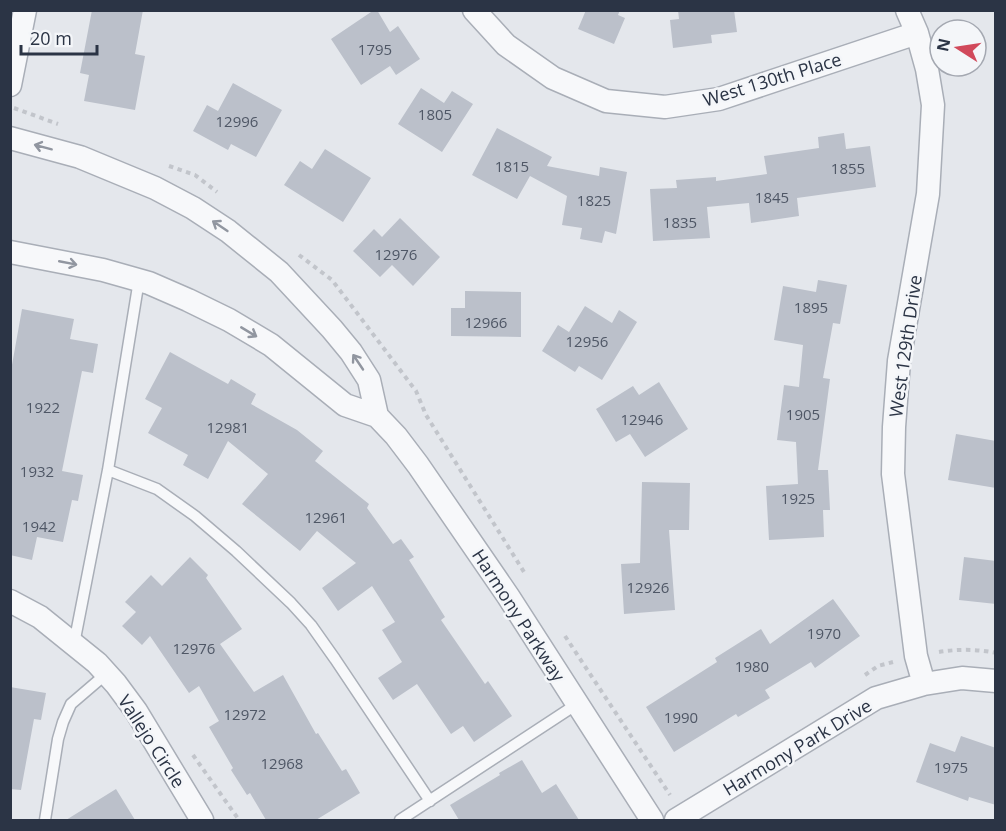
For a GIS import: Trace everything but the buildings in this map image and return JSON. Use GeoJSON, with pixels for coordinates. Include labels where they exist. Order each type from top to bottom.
{"type":"FeatureCollection","features":[{"type":"Feature","properties":{"kind":"street"},"geometry":{"type":"LineString","coordinates":[[10,85],[25,10]]}},
{"type":"Feature","properties":{"kind":"street","name":"West 130th Place"},"geometry":{"type":"LineString","coordinates":[[474,10],[506,45],[553,78],[606,101],[665,107],[719,99],[917,33]]}},
{"type":"Feature","properties":{"kind":"street","name":"West 129th Drive"},"geometry":{"type":"LineString","coordinates":[[907,10],[917,33],[927,69],[933,105],[928,194],[899,361],[893,474],[916,656],[924,684]]}},
{"type":"Feature","properties":{"kind":"street"},"geometry":{"type":"LineString","coordinates":[[10,138],[81,157],[155,188],[193,208],[228,231],[279,272],[345,345],[369,380],[377,416]]}},
{"type":"Feature","properties":{"kind":"street","name":"Harmony Parkway"},"geometry":{"type":"LineString","coordinates":[[10,252],[103,270],[159,287],[230,320],[270,345],[345,405],[377,416],[418,465],[508,596],[652,820]]}},
{"type":"Feature","properties":{"kind":"street","name":"Vallejo Circle"},"geometry":{"type":"LineString","coordinates":[[10,601],[40,617],[97,663],[136,711],[202,820]]}},
{"type":"Feature","properties":{"kind":"street","name":"Harmony Park Drive"},"geometry":{"type":"LineString","coordinates":[[675,811],[876,698],[924,684],[962,678],[996,681]]}},
{"type":"Feature","properties":{"kind":"lane"},"geometry":{"type":"LineString","coordinates":[[74,644],[108,470],[139,280]]}},
{"type":"Feature","properties":{"kind":"lane"},"geometry":{"type":"LineString","coordinates":[[108,470],[157,489],[195,516],[291,603],[311,625],[335,659],[430,801]]}},
{"type":"Feature","properties":{"kind":"lane"},"geometry":{"type":"LineString","coordinates":[[45,820],[58,739],[63,722],[71,704],[106,674]]}},
{"type":"Feature","properties":{"kind":"lane"},"geometry":{"type":"LineString","coordinates":[[400,820],[577,704]]}},
{"type":"Feature","properties":{"kind":"path"},"geometry":{"type":"LineString","coordinates":[[10,107],[64,126]]}},
{"type":"Feature","properties":{"kind":"path"},"geometry":{"type":"LineString","coordinates":[[162,163],[195,176],[222,196]]}},
{"type":"Feature","properties":{"kind":"path"},"geometry":{"type":"LineString","coordinates":[[295,252],[332,280],[416,391],[426,416],[524,573]]}},
{"type":"Feature","properties":{"kind":"path"},"geometry":{"type":"LineString","coordinates":[[563,632],[675,811]]}},
{"type":"Feature","properties":{"kind":"path"},"geometry":{"type":"LineString","coordinates":[[859,679],[878,666],[916,656],[948,651],[996,653]]}}]}
